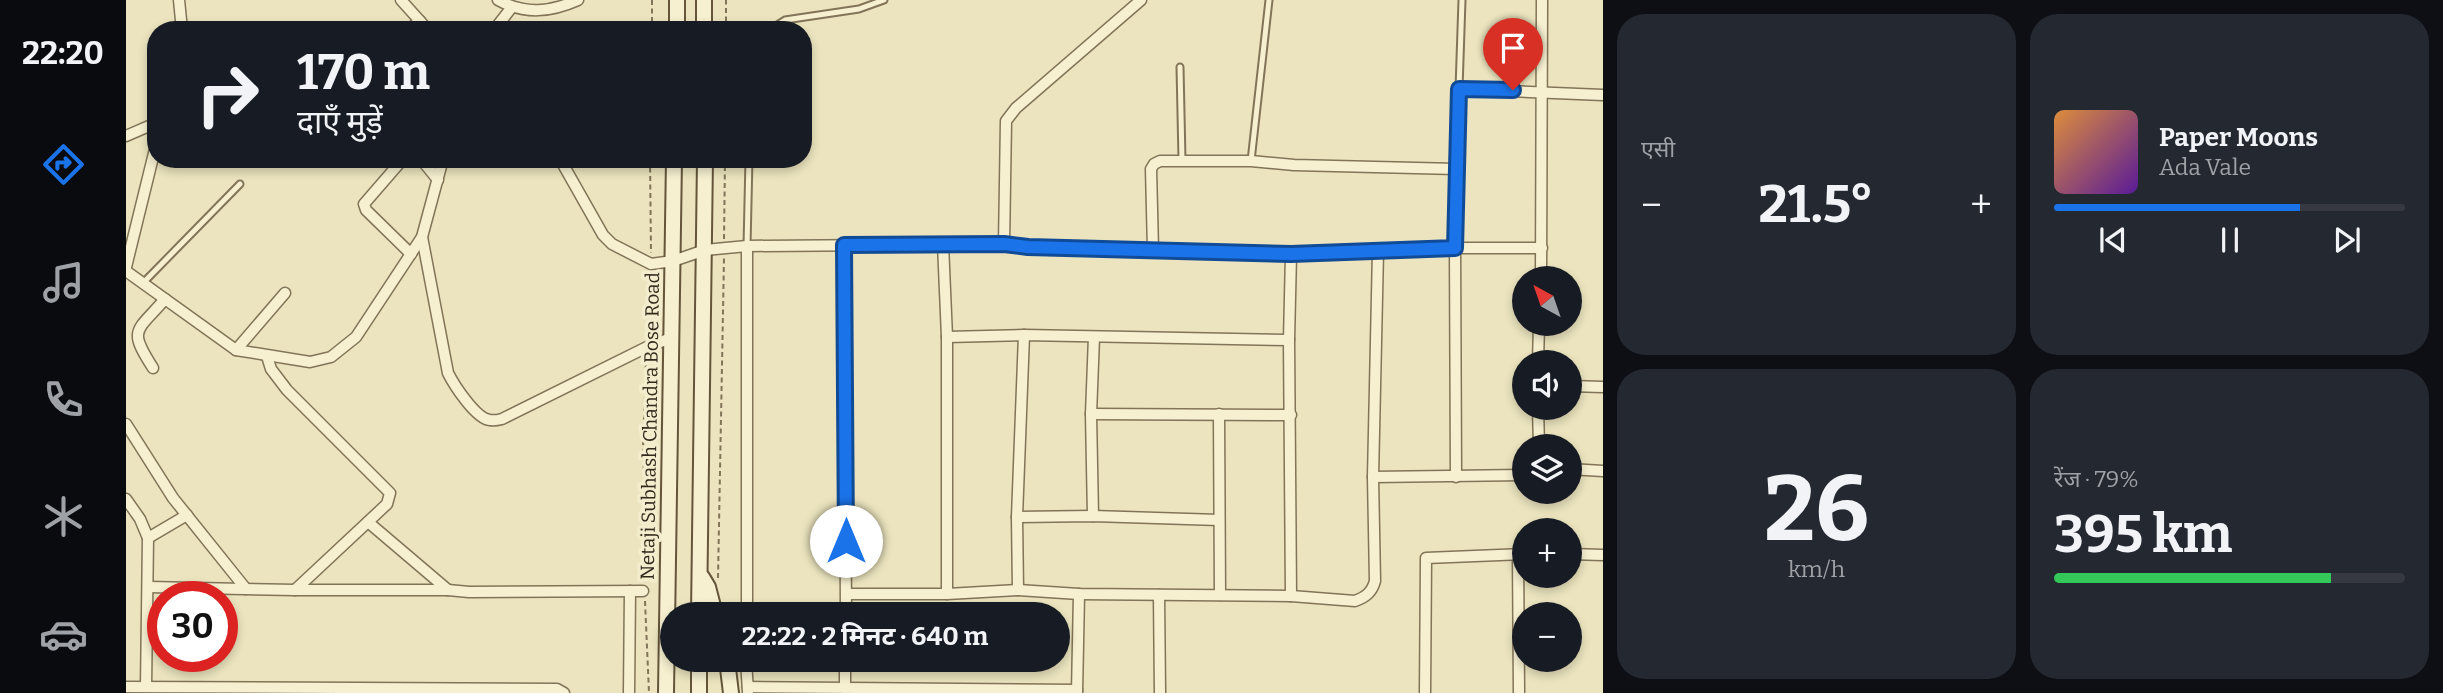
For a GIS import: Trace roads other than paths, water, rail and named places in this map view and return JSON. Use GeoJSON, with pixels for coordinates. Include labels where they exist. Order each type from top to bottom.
{"type":"FeatureCollection","features":[{"type":"Feature","properties":{"kind":"main road"},"geometry":{"type":"LineString","coordinates":[[677,0],[677,21]]}},
{"type":"Feature","properties":{"kind":"main road"},"geometry":{"type":"LineString","coordinates":[[704,0],[704,21]]}},
{"type":"Feature","properties":{"kind":"main road","name":"Netaji Subhash Chandra Bose Road"},"geometry":{"type":"LineString","coordinates":[[666,693],[674,168]]}},
{"type":"Feature","properties":{"kind":"main road"},"geometry":{"type":"LineString","coordinates":[[699,602],[705,168]]}},
{"type":"Feature","properties":{"kind":"main road"},"geometry":{"type":"LineString","coordinates":[[700,572],[712,602]]}},
{"type":"Feature","properties":{"kind":"main road"},"geometry":{"type":"LineString","coordinates":[[699,672],[699,693]]}},
{"type":"Feature","properties":{"kind":"main road"},"geometry":{"type":"LineString","coordinates":[[728,672],[731,693]]}},
{"type":"Feature","properties":{"kind":"main road"},"geometry":{"type":"LineString","coordinates":[[656,693],[665,677]]}},
{"type":"Feature","properties":{"kind":"street"},"geometry":{"type":"LineString","coordinates":[[179,0],[181,21]]}},
{"type":"Feature","properties":{"kind":"street"},"geometry":{"type":"LineString","coordinates":[[401,0],[419,21]]}},
{"type":"Feature","properties":{"kind":"street"},"geometry":{"type":"LineString","coordinates":[[498,0],[512,7],[541,11],[578,0]]}},
{"type":"Feature","properties":{"kind":"street"},"geometry":{"type":"LineString","coordinates":[[1004,244],[1006,121],[1016,108],[1141,0]]}},
{"type":"Feature","properties":{"kind":"street"},"geometry":{"type":"LineString","coordinates":[[1541,266],[1542,0]]}},
{"type":"Feature","properties":{"kind":"street"},"geometry":{"type":"LineString","coordinates":[[501,21],[512,7]]}},
{"type":"Feature","properties":{"kind":"street"},"geometry":{"type":"LineString","coordinates":[[1456,477],[1455,248],[1459,89],[1603,95]]}},
{"type":"Feature","properties":{"kind":"street"},"geometry":{"type":"LineString","coordinates":[[126,135],[147,127]]}},
{"type":"Feature","properties":{"kind":"street"},"geometry":{"type":"LineString","coordinates":[[1153,250],[1151,169],[1160,161],[1251,161],[1294,165],[1456,169]]}},
{"type":"Feature","properties":{"kind":"street"},"geometry":{"type":"LineString","coordinates":[[150,168],[126,269],[236,350],[310,362],[331,357],[356,337],[422,237],[441,168]]}},
{"type":"Feature","properties":{"kind":"street"},"geometry":{"type":"LineString","coordinates":[[395,168],[364,204],[366,210],[411,254]]}},
{"type":"Feature","properties":{"kind":"street"},"geometry":{"type":"LineString","coordinates":[[428,168],[438,180]]}},
{"type":"Feature","properties":{"kind":"street"},"geometry":{"type":"LineString","coordinates":[[566,168],[603,235],[612,244],[652,264],[673,261],[705,250],[747,246],[1004,244],[1028,247],[1291,254],[1542,248]]}},
{"type":"Feature","properties":{"kind":"street"},"geometry":{"type":"LineString","coordinates":[[422,237],[448,373],[454,386],[481,417],[491,421],[502,419],[647,347],[671,338]]}},
{"type":"Feature","properties":{"kind":"street"},"geometry":{"type":"LineString","coordinates":[[943,244],[947,337],[947,594]]}},
{"type":"Feature","properties":{"kind":"street"},"geometry":{"type":"LineString","coordinates":[[844,245],[847,602]]}},
{"type":"Feature","properties":{"kind":"street"},"geometry":{"type":"LineString","coordinates":[[747,246],[747,602]]}},
{"type":"Feature","properties":{"kind":"street"},"geometry":{"type":"LineString","coordinates":[[847,594],[947,594],[1018,590],[1079,594],[1291,596],[1355,601],[1364,598],[1375,581],[1373,477],[1378,251]]}},
{"type":"Feature","properties":{"kind":"street"},"geometry":{"type":"LineString","coordinates":[[1291,254],[1291,596]]}},
{"type":"Feature","properties":{"kind":"street"},"geometry":{"type":"LineString","coordinates":[[236,350],[285,293]]}},
{"type":"Feature","properties":{"kind":"street"},"geometry":{"type":"LineString","coordinates":[[153,368],[136,337],[139,329],[165,299]]}},
{"type":"Feature","properties":{"kind":"street"},"geometry":{"type":"LineString","coordinates":[[947,337],[1024,335],[1289,340]]}},
{"type":"Feature","properties":{"kind":"street"},"geometry":{"type":"LineString","coordinates":[[1018,590],[1017,517],[1024,335]]}},
{"type":"Feature","properties":{"kind":"street"},"geometry":{"type":"LineString","coordinates":[[1093,516],[1091,414],[1094,337]]}},
{"type":"Feature","properties":{"kind":"street"},"geometry":{"type":"LineString","coordinates":[[267,356],[271,369],[287,390],[390,493],[387,504],[295,590]]}},
{"type":"Feature","properties":{"kind":"street"},"geometry":{"type":"LineString","coordinates":[[1582,386],[1603,387]]}},
{"type":"Feature","properties":{"kind":"street"},"geometry":{"type":"LineString","coordinates":[[1091,414],[1291,415]]}},
{"type":"Feature","properties":{"kind":"street"},"geometry":{"type":"LineString","coordinates":[[1219,414],[1220,595]]}},
{"type":"Feature","properties":{"kind":"street"},"geometry":{"type":"LineString","coordinates":[[126,424],[173,498],[246,589]]}},
{"type":"Feature","properties":{"kind":"street"},"geometry":{"type":"LineString","coordinates":[[1582,470],[1603,471]]}},
{"type":"Feature","properties":{"kind":"street"},"geometry":{"type":"LineString","coordinates":[[1373,477],[1512,475]]}},
{"type":"Feature","properties":{"kind":"street"},"geometry":{"type":"LineString","coordinates":[[126,499],[140,519],[148,538],[148,581]]}},
{"type":"Feature","properties":{"kind":"street"},"geometry":{"type":"LineString","coordinates":[[148,538],[187,515]]}},
{"type":"Feature","properties":{"kind":"street"},"geometry":{"type":"LineString","coordinates":[[1017,517],[1093,516],[1219,520]]}},
{"type":"Feature","properties":{"kind":"street"},"geometry":{"type":"LineString","coordinates":[[368,522],[448,590]]}},
{"type":"Feature","properties":{"kind":"street"},"geometry":{"type":"LineString","coordinates":[[1425,693],[1426,558],[1512,554]]}},
{"type":"Feature","properties":{"kind":"street"},"geometry":{"type":"LineString","coordinates":[[1582,554],[1603,555]]}},
{"type":"Feature","properties":{"kind":"street"},"geometry":{"type":"LineString","coordinates":[[1519,693],[1521,588]]}},
{"type":"Feature","properties":{"kind":"street"},"geometry":{"type":"LineString","coordinates":[[238,589],[643,591]]}},
{"type":"Feature","properties":{"kind":"street"},"geometry":{"type":"LineString","coordinates":[[629,693],[630,591]]}},
{"type":"Feature","properties":{"kind":"street"},"geometry":{"type":"LineString","coordinates":[[747,672],[748,690],[845,688],[1077,692],[1079,594]]}},
{"type":"Feature","properties":{"kind":"street"},"geometry":{"type":"LineString","coordinates":[[1159,595],[1160,693]]}},
{"type":"Feature","properties":{"kind":"street"},"geometry":{"type":"LineString","coordinates":[[145,687],[147,620]]}},
{"type":"Feature","properties":{"kind":"street"},"geometry":{"type":"LineString","coordinates":[[845,672],[845,688]]}},
{"type":"Feature","properties":{"kind":"street"},"geometry":{"type":"LineString","coordinates":[[126,687],[242,690],[557,689],[564,693]]}},
{"type":"Feature","properties":{"kind":"lane"},"geometry":{"type":"LineString","coordinates":[[783,21],[859,9],[884,0]]}},
{"type":"Feature","properties":{"kind":"lane"},"geometry":{"type":"LineString","coordinates":[[1251,161],[1269,0]]}},
{"type":"Feature","properties":{"kind":"lane"},"geometry":{"type":"LineString","coordinates":[[1459,89],[1462,0]]}},
{"type":"Feature","properties":{"kind":"lane"},"geometry":{"type":"LineString","coordinates":[[1180,67],[1182,160]]}},
{"type":"Feature","properties":{"kind":"lane"},"geometry":{"type":"LineString","coordinates":[[747,246],[749,168]]}},
{"type":"Feature","properties":{"kind":"lane"},"geometry":{"type":"LineString","coordinates":[[143,284],[240,184]]}}]}
